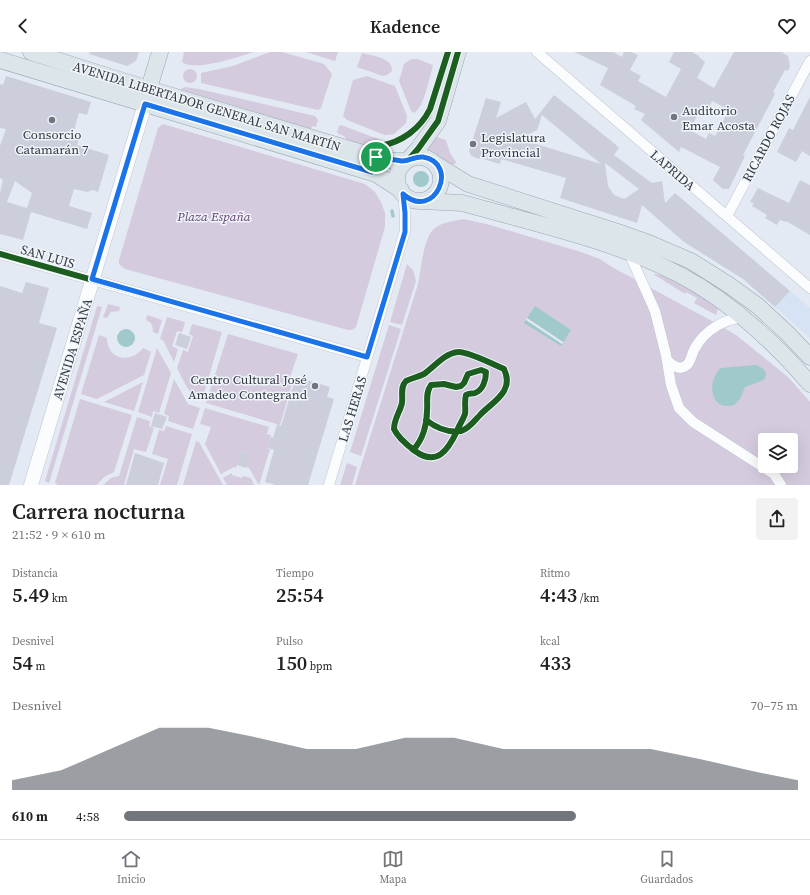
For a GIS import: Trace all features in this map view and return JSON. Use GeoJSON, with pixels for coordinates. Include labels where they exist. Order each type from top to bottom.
{"type":"FeatureCollection","features":[{"type":"Feature","properties":{"kind":"main road","name":"AVENIDA LIBERTADOR GENERAL SAN MARTÍN"},"geometry":{"type":"LineString","coordinates":[[31,52],[147,96],[376,174],[402,192]]}},
{"type":"Feature","properties":{"kind":"main road","name":"AVENIDA ESPAÑA"},"geometry":{"type":"LineString","coordinates":[[31,485],[160,52]]}},
{"type":"Feature","properties":{"kind":"main road"},"geometry":{"type":"LineString","coordinates":[[458,52],[438,121],[418,149],[399,170],[397,178],[398,186],[408,198],[415,201],[468,204],[567,232],[629,253],[680,275],[719,298],[743,317],[776,346],[810,384]]}},
{"type":"Feature","properties":{"kind":"main road","name":"AVENIDA LIBERTADOR GENERAL SAN MARTÍN"},"geometry":{"type":"LineString","coordinates":[[0,60],[147,96],[379,158],[395,161],[408,160]]}},
{"type":"Feature","properties":{"kind":"main road"},"geometry":{"type":"LineString","coordinates":[[408,160],[416,157],[424,157],[468,184],[618,232],[649,243],[691,261],[730,284],[758,306],[810,357]]}},
{"type":"Feature","properties":{"kind":"main road"},"geometry":{"type":"LineString","coordinates":[[422,201],[430,199],[440,188],[442,180],[441,172],[437,165]]}},
{"type":"Feature","properties":{"kind":"street","name":"LAPRIDA"},"geometry":{"type":"LineString","coordinates":[[537,52],[810,288]]}},
{"type":"Feature","properties":{"kind":"street","name":"RICARDO ROJAS"},"geometry":{"type":"LineString","coordinates":[[727,216],[810,61]]}},
{"type":"Feature","properties":{"kind":"street","name":"LAS HERAS"},"geometry":{"type":"LineString","coordinates":[[329,485],[405,232],[405,213],[402,192]]}},
{"type":"Feature","properties":{"kind":"street"},"geometry":{"type":"LineString","coordinates":[[629,253],[655,311],[668,360],[671,384],[679,408],[693,422],[774,474],[781,485]]}},
{"type":"Feature","properties":{"kind":"street","name":"SAN LUIS"},"geometry":{"type":"LineString","coordinates":[[0,254],[367,357]]}},
{"type":"Feature","properties":{"kind":"street"},"geometry":{"type":"LineString","coordinates":[[668,360],[672,365],[677,367],[687,365],[696,346],[709,332],[720,323],[743,317]]}},
{"type":"Feature","properties":{"kind":"shaded area"},"geometry":{"type":"Polygon","coordinates":[[[421,171],[427,173],[429,179],[427,185],[421,187],[415,185],[413,179],[415,173],[421,171]]]}},
{"type":"Feature","properties":{"kind":"shaded area"},"geometry":{"type":"Polygon","coordinates":[[[790,291],[810,308],[810,338],[775,307],[790,291]]]}},
{"type":"Feature","properties":{"kind":"shaded area"},"geometry":{"type":"Polygon","coordinates":[[[535,306],[571,330],[561,346],[524,323],[535,306]]]}},
{"type":"Feature","properties":{"kind":"shaded area"},"geometry":{"type":"Polygon","coordinates":[[[122,329],[130,329],[135,334],[133,345],[130,347],[122,347],[117,342],[117,334],[122,329]]]}},
{"type":"Feature","properties":{"kind":"shaded area"},"geometry":{"type":"Polygon","coordinates":[[[755,365],[764,370],[766,375],[764,380],[745,387],[740,399],[734,405],[726,406],[715,400],[712,387],[713,380],[721,368],[755,365]]]}},
{"type":"Feature","properties":{"kind":"green space"},"geometry":{"type":"Polygon","coordinates":[[[184,52],[253,52],[217,63],[206,65],[188,65],[182,62],[184,52]]]}},
{"type":"Feature","properties":{"kind":"green space"},"geometry":{"type":"Polygon","coordinates":[[[270,52],[282,52],[324,64],[332,74],[321,108],[318,110],[201,83],[201,73],[233,66],[270,52]]]}},
{"type":"Feature","properties":{"kind":"green space"},"geometry":{"type":"Polygon","coordinates":[[[306,52],[338,52],[335,61],[306,52]]]}},
{"type":"Feature","properties":{"kind":"green space"},"geometry":{"type":"Polygon","coordinates":[[[362,53],[386,60],[391,66],[392,71],[383,76],[357,67],[362,53]]]}},
{"type":"Feature","properties":{"kind":"green space"},"geometry":{"type":"Polygon","coordinates":[[[411,59],[417,59],[433,65],[424,99],[418,110],[414,113],[411,111],[399,81],[404,64],[411,59]]]}},
{"type":"Feature","properties":{"kind":"green space"},"geometry":{"type":"Polygon","coordinates":[[[187,69],[193,69],[197,73],[197,79],[193,83],[187,83],[183,79],[183,73],[187,69]]]}},
{"type":"Feature","properties":{"kind":"green space"},"geometry":{"type":"Polygon","coordinates":[[[439,69],[442,70],[429,111],[427,109],[439,69]]]}},
{"type":"Feature","properties":{"kind":"green space"},"geometry":{"type":"Polygon","coordinates":[[[367,76],[395,86],[407,116],[406,123],[394,134],[382,134],[347,120],[343,116],[353,80],[367,76]]]}},
{"type":"Feature","properties":{"kind":"green space"},"geometry":{"type":"Polygon","coordinates":[[[184,87],[199,89],[315,116],[318,120],[316,127],[313,126],[310,129],[180,90],[184,87]]]}},
{"type":"Feature","properties":{"kind":"green space","name":"Plaza España"},"geometry":{"type":"Polygon","coordinates":[[[163,124],[365,184],[375,192],[385,213],[385,227],[356,327],[352,330],[348,330],[125,269],[119,264],[158,128],[163,124]]]}},
{"type":"Feature","properties":{"kind":"green space"},"geometry":{"type":"Polygon","coordinates":[[[341,125],[381,140],[379,145],[364,145],[347,140],[344,136],[337,133],[339,126],[341,125]]]}},
{"type":"Feature","properties":{"kind":"green space"},"geometry":{"type":"Polygon","coordinates":[[[434,136],[446,140],[450,153],[456,162],[455,164],[452,165],[437,156],[424,152],[434,136]]]}},
{"type":"Feature","properties":{"kind":"green space"},"geometry":{"type":"Polygon","coordinates":[[[464,219],[490,225],[600,259],[736,335],[788,377],[810,402],[810,485],[355,485],[418,284],[427,240],[430,233],[434,229],[448,222],[464,219]]]}},
{"type":"Feature","properties":{"kind":"green space"},"geometry":{"type":"Polygon","coordinates":[[[407,264],[413,270],[416,281],[402,325],[390,322],[407,264]]]}},
{"type":"Feature","properties":{"kind":"green space"},"geometry":{"type":"Polygon","coordinates":[[[653,274],[667,277],[676,281],[716,305],[718,309],[716,315],[694,303],[697,298],[686,292],[685,294],[653,274]]]}},
{"type":"Feature","properties":{"kind":"green space"},"geometry":{"type":"Polygon","coordinates":[[[108,304],[120,307],[119,311],[111,312],[107,318],[103,317],[108,304]]]}},
{"type":"Feature","properties":{"kind":"green space"},"geometry":{"type":"Polygon","coordinates":[[[97,306],[102,307],[49,483],[45,481],[97,306]]]}},
{"type":"Feature","properties":{"kind":"green space"},"geometry":{"type":"Polygon","coordinates":[[[147,315],[162,320],[158,334],[153,332],[152,325],[146,320],[147,315]]]}},
{"type":"Feature","properties":{"kind":"green space"},"geometry":{"type":"Polygon","coordinates":[[[167,317],[185,322],[182,332],[177,331],[172,346],[178,349],[174,362],[163,340],[160,339],[167,317]]]}},
{"type":"Feature","properties":{"kind":"green space"},"geometry":{"type":"Polygon","coordinates":[[[192,324],[222,332],[202,400],[193,395],[177,368],[183,350],[188,352],[193,336],[189,334],[192,324]]]}},
{"type":"Feature","properties":{"kind":"green space"},"geometry":{"type":"Polygon","coordinates":[[[389,325],[401,329],[361,456],[350,452],[389,325]]]}},
{"type":"Feature","properties":{"kind":"green space"},"geometry":{"type":"Polygon","coordinates":[[[228,334],[298,354],[288,383],[292,384],[280,425],[206,403],[228,334]]]}},
{"type":"Feature","properties":{"kind":"green space"},"geometry":{"type":"Polygon","coordinates":[[[99,335],[107,338],[111,351],[120,357],[126,358],[132,356],[143,348],[151,352],[144,375],[97,399],[81,394],[99,335]]]}},
{"type":"Feature","properties":{"kind":"green space"},"geometry":{"type":"Polygon","coordinates":[[[157,348],[171,373],[159,413],[153,411],[152,417],[138,412],[157,348]]]}},
{"type":"Feature","properties":{"kind":"green space"},"geometry":{"type":"Polygon","coordinates":[[[174,379],[188,404],[200,408],[193,429],[168,421],[169,416],[164,414],[174,379]]]}},
{"type":"Feature","properties":{"kind":"green space"},"geometry":{"type":"Polygon","coordinates":[[[143,382],[134,411],[104,402],[143,382]]]}},
{"type":"Feature","properties":{"kind":"green space"},"geometry":{"type":"Polygon","coordinates":[[[80,399],[132,415],[114,472],[104,477],[97,485],[58,485],[55,483],[80,399]]]}},
{"type":"Feature","properties":{"kind":"green space"},"geometry":{"type":"Polygon","coordinates":[[[205,408],[269,427],[267,434],[271,435],[268,449],[270,449],[259,485],[249,468],[246,467],[250,454],[242,451],[236,468],[234,467],[221,474],[205,444],[211,427],[200,424],[205,408]]]}},
{"type":"Feature","properties":{"kind":"green space"},"geometry":{"type":"Polygon","coordinates":[[[137,417],[150,421],[149,426],[154,428],[146,452],[134,449],[124,485],[103,485],[111,478],[119,476],[137,417]]]}},
{"type":"Feature","properties":{"kind":"green space"},"geometry":{"type":"Polygon","coordinates":[[[166,426],[192,434],[177,485],[160,485],[168,459],[152,454],[159,430],[164,431],[166,426]]]}},
{"type":"Feature","properties":{"kind":"green space"},"geometry":{"type":"Polygon","coordinates":[[[196,441],[199,442],[223,485],[183,485],[196,441]]]}},
{"type":"Feature","properties":{"kind":"green space"},"geometry":{"type":"Polygon","coordinates":[[[347,463],[357,467],[352,485],[340,485],[347,463]]]}},
{"type":"Feature","properties":{"kind":"green space"},"geometry":{"type":"Polygon","coordinates":[[[232,473],[232,475],[242,478],[243,476],[251,478],[254,485],[227,485],[223,478],[232,473]]]}},
{"type":"Feature","properties":{"kind":"pier"},"geometry":{"type":"Polygon","coordinates":[[[527,318],[563,343],[562,344],[526,320],[527,318]]]}},
{"type":"Feature","properties":{"kind":"building"},"geometry":{"type":"Polygon","coordinates":[[[90,52],[139,52],[136,61],[127,66],[89,54],[90,52]]]}},
{"type":"Feature","properties":{"kind":"building"},"geometry":{"type":"Polygon","coordinates":[[[574,52],[613,52],[622,57],[624,52],[631,52],[638,55],[630,70],[641,76],[638,81],[666,97],[681,69],[669,62],[674,52],[692,52],[699,56],[705,62],[697,78],[714,88],[734,52],[781,52],[788,56],[790,66],[788,71],[785,70],[773,92],[775,94],[743,155],[745,156],[729,189],[723,189],[713,180],[720,167],[681,147],[679,152],[641,120],[645,114],[634,109],[636,106],[600,85],[608,68],[574,52]],[[712,101],[704,117],[698,114],[690,130],[706,139],[709,133],[715,136],[729,110],[712,101]]]}},
{"type":"Feature","properties":{"kind":"building"},"geometry":{"type":"Polygon","coordinates":[[[6,76],[91,102],[87,115],[79,113],[73,134],[80,136],[77,145],[109,155],[98,192],[93,190],[87,192],[74,189],[69,206],[92,213],[87,229],[31,212],[23,240],[0,234],[0,193],[3,180],[0,178],[0,146],[6,129],[0,128],[0,84],[3,85],[6,76]],[[15,181],[7,202],[27,208],[32,193],[15,181]]]}},
{"type":"Feature","properties":{"kind":"building"},"geometry":{"type":"Polygon","coordinates":[[[554,95],[619,148],[614,155],[652,183],[662,181],[665,203],[675,193],[790,291],[775,307],[743,279],[684,242],[642,205],[637,223],[560,198],[566,178],[501,159],[500,164],[471,156],[469,151],[486,98],[501,102],[496,118],[526,102],[535,119],[554,95]],[[542,115],[537,130],[520,139],[601,164],[542,115]],[[605,163],[608,186],[614,195],[624,199],[639,189],[605,163]]]}},
{"type":"Feature","properties":{"kind":"building"},"geometry":{"type":"Polygon","coordinates":[[[810,97],[810,156],[802,151],[796,162],[777,152],[789,128],[793,130],[810,97]]]}},
{"type":"Feature","properties":{"kind":"building"},"geometry":{"type":"Polygon","coordinates":[[[800,180],[810,185],[810,235],[786,221],[780,220],[777,225],[765,218],[767,215],[752,206],[754,203],[750,202],[758,188],[789,203],[800,180]]]}},
{"type":"Feature","properties":{"kind":"building"},"geometry":{"type":"Polygon","coordinates":[[[26,282],[49,288],[39,323],[57,328],[9,485],[0,485],[0,286],[22,293],[26,282]]]}},
{"type":"Feature","properties":{"kind":"building"},"geometry":{"type":"Polygon","coordinates":[[[179,333],[191,337],[187,349],[175,345],[179,333]]]}},
{"type":"Feature","properties":{"kind":"building"},"geometry":{"type":"Polygon","coordinates":[[[296,377],[330,387],[327,397],[334,399],[308,485],[276,485],[265,482],[274,450],[268,448],[277,424],[281,426],[296,377]]]}},
{"type":"Feature","properties":{"kind":"building"},"geometry":{"type":"Polygon","coordinates":[[[155,413],[167,417],[162,429],[151,426],[155,413]]]}},
{"type":"Feature","properties":{"kind":"building"},"geometry":{"type":"Polygon","coordinates":[[[241,451],[250,454],[246,468],[237,465],[241,451]]]}},
{"type":"Feature","properties":{"kind":"building"},"geometry":{"type":"Polygon","coordinates":[[[135,453],[164,463],[158,485],[126,485],[135,453]]]}},
{"type":"Feature","properties":{"kind":"waterway"},"geometry":{"type":"LineString","coordinates":[[392,211],[393,216]]}},
{"type":"Feature","properties":{"kind":"cycle path"},"geometry":{"type":"LineString","coordinates":[[372,172],[380,146],[396,141],[410,134],[426,116],[430,109],[448,52]]}},
{"type":"Feature","properties":{"kind":"cycle path"},"geometry":{"type":"LineString","coordinates":[[409,159],[438,121],[458,52]]}},
{"type":"Feature","properties":{"kind":"cycle path"},"geometry":{"type":"LineString","coordinates":[[0,254],[367,357]]}},
{"type":"Feature","properties":{"kind":"cycle path"},"geometry":{"type":"LineString","coordinates":[[413,450],[416,446],[419,442],[422,437],[425,426],[426,421],[427,416],[427,394],[431,385],[444,384],[456,387],[461,386],[468,374],[481,370],[486,372],[485,381],[480,390],[478,392],[466,395],[465,414],[463,418],[459,427],[457,431],[454,438],[446,450],[436,457],[423,456],[415,451],[412,449],[406,444],[400,438],[394,429],[402,403],[403,386],[406,381],[424,374],[444,358],[458,352],[474,356],[504,369],[507,377],[507,384],[501,396],[467,428],[461,431],[456,431],[447,430],[433,425],[430,423],[426,420]]}},
{"type":"Feature","properties":{"kind":"place","name":"Auditorio Emar Acosta"},"geometry":{"type":"Point","coordinates":[674,117]}},
{"type":"Feature","properties":{"kind":"place","name":"Consorcio Catamarán 7"},"geometry":{"type":"Point","coordinates":[52,120]}},
{"type":"Feature","properties":{"kind":"place","name":"Legislatura Provincial"},"geometry":{"type":"Point","coordinates":[473,144]}},
{"type":"Feature","properties":{"kind":"place","name":"Centro Cultural José Amadeo Contegrand"},"geometry":{"type":"Point","coordinates":[315,386]}},
{"type":"Feature","properties":{"kind":"route"},"geometry":{"type":"LineString","coordinates":[[145,104],[372,172],[376,157],[387,160],[406,161],[416,157],[424,157],[437,165],[441,172],[442,180],[440,188],[430,199],[415,201],[403,194],[405,232],[367,357],[92,279],[145,104]]}}]}
